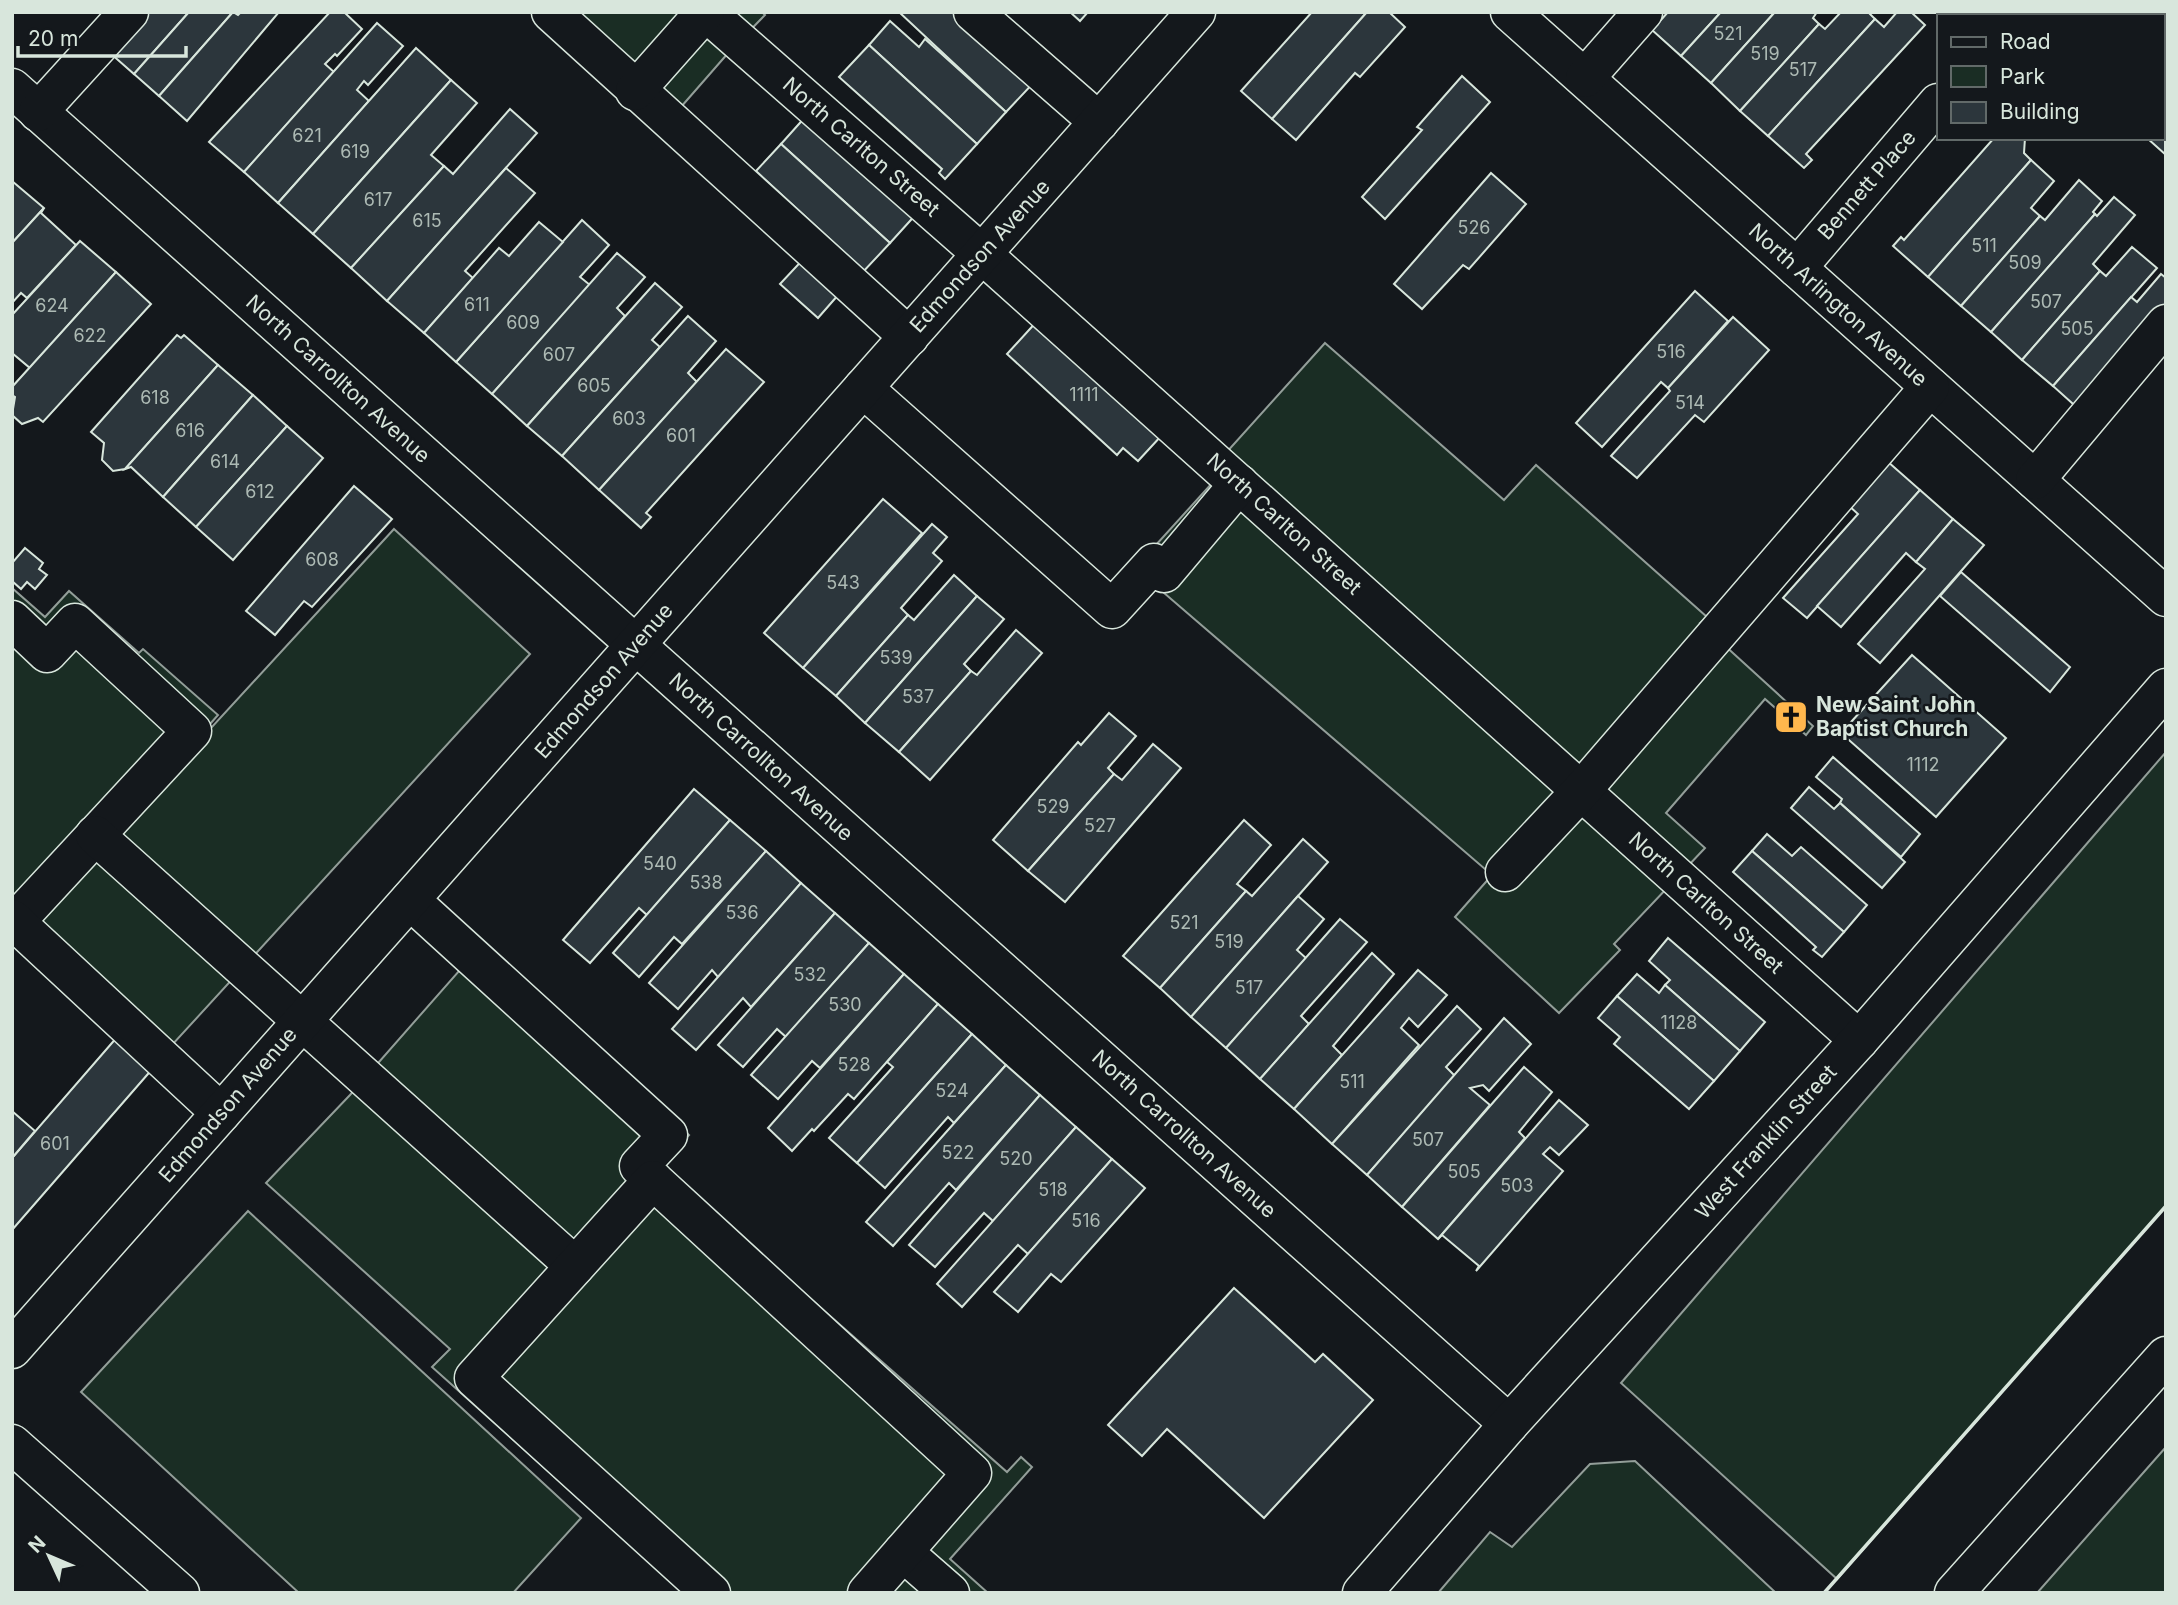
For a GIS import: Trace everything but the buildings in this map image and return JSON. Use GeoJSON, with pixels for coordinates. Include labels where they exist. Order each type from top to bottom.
{"type":"FeatureCollection","features":[{"type":"Feature","properties":{"kind":"main road"},"geometry":{"type":"LineString","coordinates":[[25,100],[129,12]]}},
{"type":"Feature","properties":{"kind":"main road"},"geometry":{"type":"LineString","coordinates":[[551,12],[909,337]]}},
{"type":"Feature","properties":{"kind":"main road"},"geometry":{"type":"LineString","coordinates":[[635,91],[706,12]]}},
{"type":"Feature","properties":{"kind":"main road","name":"North Carlton Street"},"geometry":{"type":"LineString","coordinates":[[706,12],[982,254],[1859,1040]]}},
{"type":"Feature","properties":{"kind":"main road"},"geometry":{"type":"LineString","coordinates":[[973,12],[1099,122]]}},
{"type":"Feature","properties":{"kind":"main road","name":"Edmondson Avenue"},"geometry":{"type":"LineString","coordinates":[[12,1349],[1196,12]]}},
{"type":"Feature","properties":{"kind":"main road","name":"North Arlington Avenue"},"geometry":{"type":"LineString","coordinates":[[1510,12],[2166,597]]}},
{"type":"Feature","properties":{"kind":"main road"},"geometry":{"type":"LineString","coordinates":[[1584,78],[1643,12]]}},
{"type":"Feature","properties":{"kind":"main road","name":"North Carrollton Avenue"},"geometry":{"type":"LineString","coordinates":[[25,100],[1509,1424]]}},
{"type":"Feature","properties":{"kind":"main road","name":"Bennett Place"},"geometry":{"type":"LineString","coordinates":[[1797,268],[1937,104]]}},
{"type":"Feature","properties":{"kind":"main road"},"geometry":{"type":"LineString","coordinates":[[2035,480],[2166,324]]}},
{"type":"Feature","properties":{"kind":"main road"},"geometry":{"type":"LineString","coordinates":[[1505,872],[1581,791],[1930,387]]}},
{"type":"Feature","properties":{"kind":"main road"},"geometry":{"type":"LineString","coordinates":[[863,388],[1112,609],[1154,563],[1164,573],[1239,484]]}},
{"type":"Feature","properties":{"kind":"main road"},"geometry":{"type":"LineString","coordinates":[[12,620],[47,653],[75,622],[192,731],[14,921],[221,1113]]}},
{"type":"Feature","properties":{"kind":"main road","name":"West Franklin Street"},"geometry":{"type":"LineString","coordinates":[[1362,1593],[1509,1424],[1859,1040],[2166,688]]}},
{"type":"Feature","properties":{"kind":"main road"},"geometry":{"type":"LineString","coordinates":[[95,835],[575,1266]]}},
{"type":"Feature","properties":{"kind":"main road"},"geometry":{"type":"LineString","coordinates":[[410,900],[668,1135],[639,1166],[972,1473],[867,1593]]}},
{"type":"Feature","properties":{"kind":"main road"},"geometry":{"type":"LineString","coordinates":[[653,1180],[474,1378],[711,1593]]}},
{"type":"Feature","properties":{"kind":"main road"},"geometry":{"type":"LineString","coordinates":[[1954,1593],[2166,1356]]}},
{"type":"Feature","properties":{"kind":"main road"},"geometry":{"type":"LineString","coordinates":[[12,1444],[180,1593]]}},
{"type":"Feature","properties":{"kind":"main road"},"geometry":{"type":"LineString","coordinates":[[903,1552],[950,1593]]}},
{"type":"Feature","properties":{"kind":"green space"},"geometry":{"type":"Polygon","coordinates":[[[530,12],[762,12],[765,15],[660,131],[530,12]]]}},
{"type":"Feature","properties":{"kind":"green space"},"geometry":{"type":"Polygon","coordinates":[[[1325,343],[1504,500],[1536,465],[1707,617],[1700,623],[1813,726],[1806,735],[1765,699],[1666,813],[1705,848],[1614,944],[1620,950],[1559,1013],[1455,917],[1492,875],[1135,568],[1214,481],[1207,474],[1325,343]]]}},
{"type":"Feature","properties":{"kind":"green space"},"geometry":{"type":"Polygon","coordinates":[[[394,529],[530,654],[172,1045],[12,937],[12,588],[45,617],[69,591],[139,653],[143,649],[218,715],[86,864],[394,529]]]}},
{"type":"Feature","properties":{"kind":"green space"},"geometry":{"type":"Polygon","coordinates":[[[2166,752],[2166,1206],[1837,1579],[1621,1383],[2166,752]]]}},
{"type":"Feature","properties":{"kind":"green space"},"geometry":{"type":"Polygon","coordinates":[[[466,963],[658,1108],[689,1135],[660,1166],[1007,1472],[1021,1457],[1032,1467],[950,1559],[988,1593],[684,1593],[432,1367],[450,1349],[266,1183],[350,1095],[466,963]]]}},
{"type":"Feature","properties":{"kind":"green space"},"geometry":{"type":"Polygon","coordinates":[[[248,1211],[581,1518],[513,1593],[299,1593],[81,1392],[248,1211]]]}},
{"type":"Feature","properties":{"kind":"green space"},"geometry":{"type":"Polygon","coordinates":[[[2166,1447],[2166,1591],[2037,1593],[2166,1447]]]}},
{"type":"Feature","properties":{"kind":"green space"},"geometry":{"type":"Polygon","coordinates":[[[1635,1461],[1776,1593],[1438,1593],[1490,1532],[1512,1547],[1590,1464],[1635,1461]]]}},
{"type":"Feature","properties":{"kind":"wall"},"geometry":{"type":"LineString","coordinates":[[1824,1593],[2166,1206]]}},
{"type":"Feature","properties":{"kind":"place","name":"New Saint John Baptist Church"},"geometry":{"type":"Point","coordinates":[1791,717]}}]}
